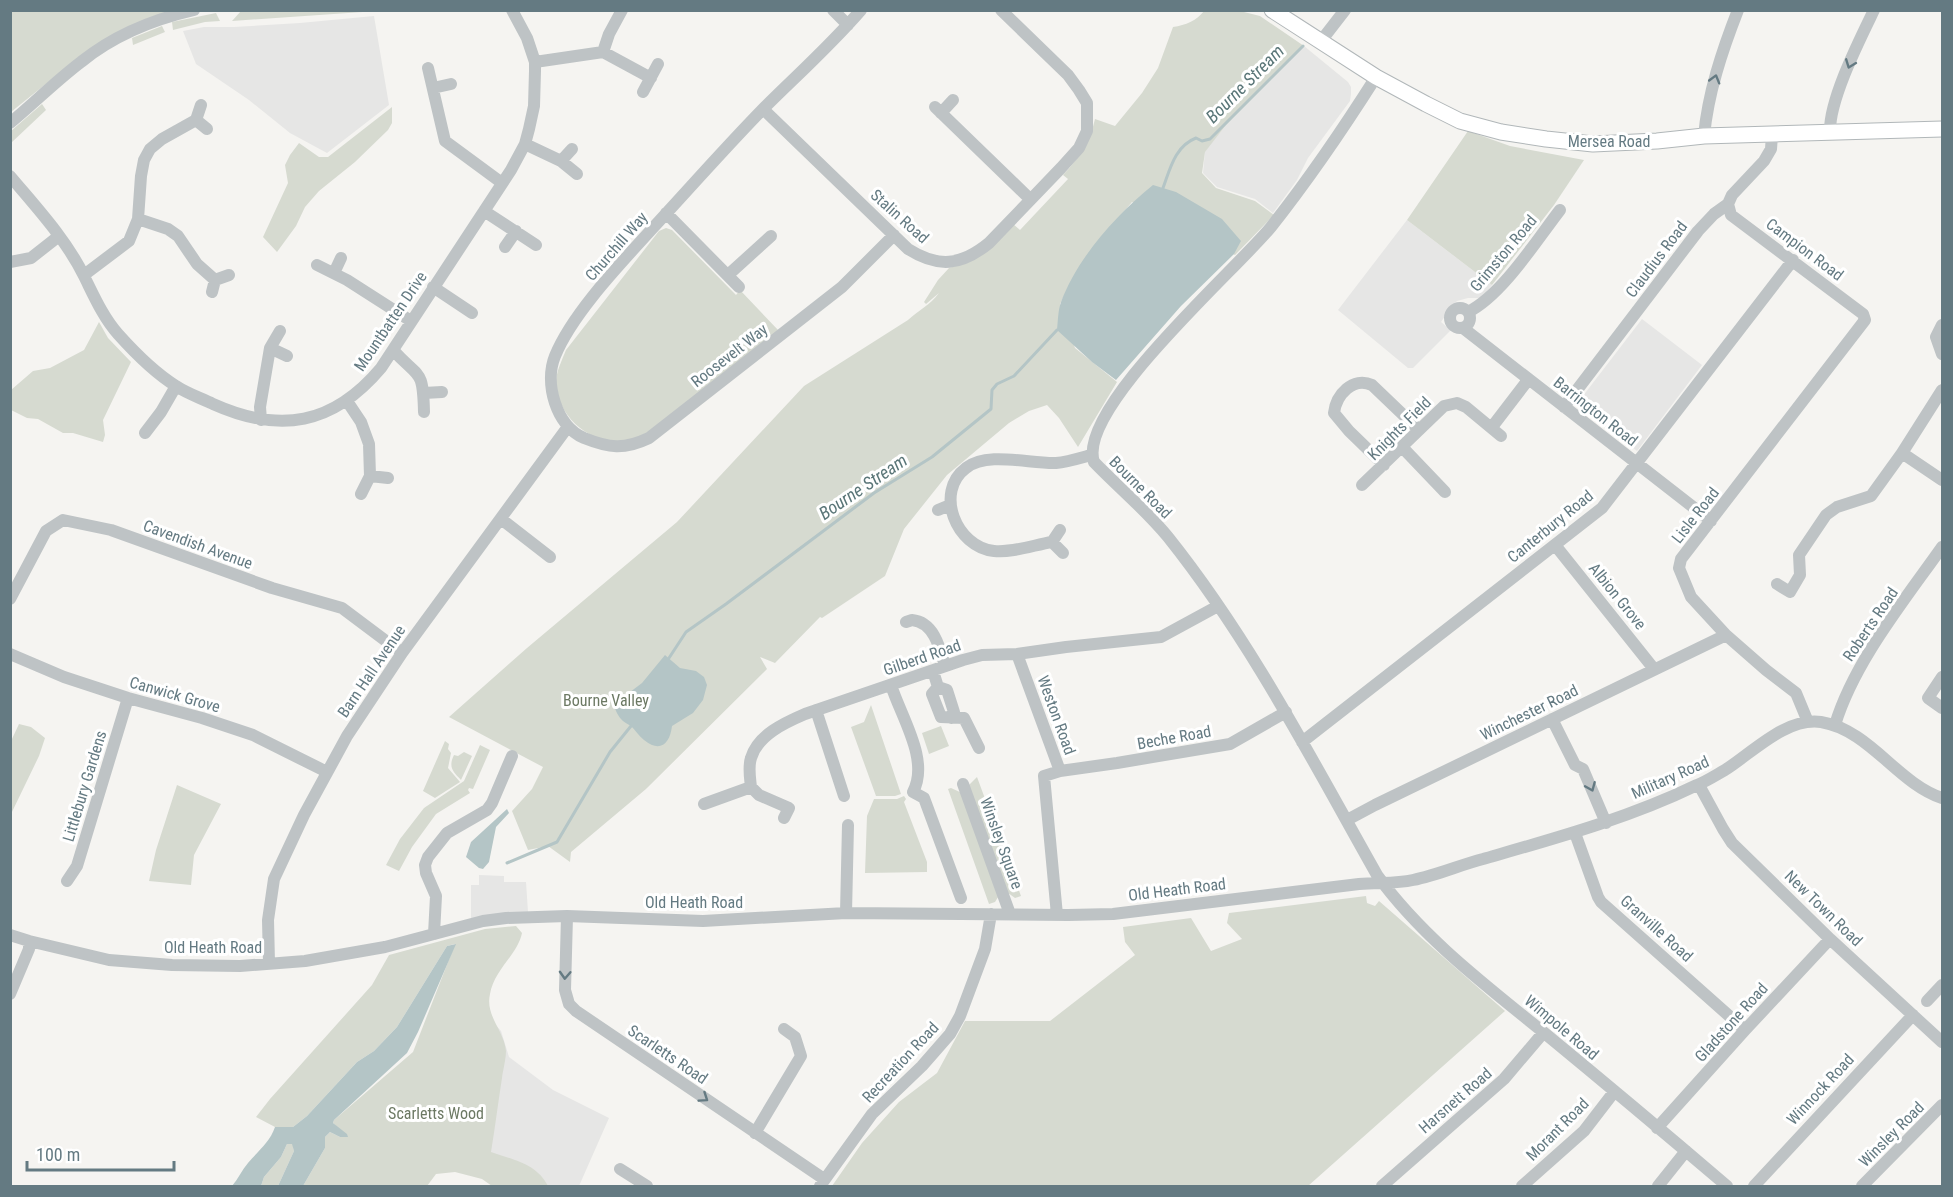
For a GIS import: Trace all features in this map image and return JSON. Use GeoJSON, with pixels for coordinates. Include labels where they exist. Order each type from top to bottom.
{"type":"FeatureCollection","features":[{"type":"Feature","properties":{"kind":"main road","name":"Mersea Road"},"geometry":{"type":"LineString","coordinates":[[1272,10],[1376,77],[1460,121],[1501,132],[1593,144],[1704,136],[1942,129]]}},
{"type":"Feature","properties":{"kind":"street"},"geometry":{"type":"LineString","coordinates":[[10,123],[80,62],[95,52],[155,21],[194,10]]}},
{"type":"Feature","properties":{"kind":"street","name":"Mountbatten Drive"},"geometry":{"type":"LineString","coordinates":[[10,176],[59,236],[84,275],[96,303],[117,333],[156,371],[176,386],[232,412],[261,420],[286,422],[315,415],[347,401],[367,385],[393,350],[525,144],[534,106],[535,62],[527,38],[512,10]]}},
{"type":"Feature","properties":{"kind":"street"},"geometry":{"type":"LineString","coordinates":[[603,52],[609,34],[622,10]]}},
{"type":"Feature","properties":{"kind":"street"},"geometry":{"type":"LineString","coordinates":[[833,10],[848,25]]}},
{"type":"Feature","properties":{"kind":"street"},"geometry":{"type":"LineString","coordinates":[[763,109],[861,10]]}},
{"type":"Feature","properties":{"kind":"street","name":"Stalin Road"},"geometry":{"type":"LineString","coordinates":[[763,109],[908,249],[922,258],[950,263],[978,252],[1079,148],[1087,131],[1087,103],[1068,75],[1001,10]]}},
{"type":"Feature","properties":{"kind":"street"},"geometry":{"type":"LineString","coordinates":[[1321,41],[1345,10]]}},
{"type":"Feature","properties":{"kind":"street"},"geometry":{"type":"LineString","coordinates":[[1704,136],[1705,114],[1723,46],[1738,10]]}},
{"type":"Feature","properties":{"kind":"street"},"geometry":{"type":"LineString","coordinates":[[1830,132],[1833,108],[1874,10]]}},
{"type":"Feature","properties":{"kind":"street"},"geometry":{"type":"LineString","coordinates":[[535,62],[603,52],[651,78]]}},
{"type":"Feature","properties":{"kind":"street"},"geometry":{"type":"LineString","coordinates":[[643,92],[658,64]]}},
{"type":"Feature","properties":{"kind":"street"},"geometry":{"type":"LineString","coordinates":[[428,68],[441,129],[447,144],[502,183]]}},
{"type":"Feature","properties":{"kind":"street","name":"Bourne Road"},"geometry":{"type":"LineString","coordinates":[[1376,77],[1328,151],[1272,225],[1174,327],[1130,381],[1097,432],[1091,455],[1094,462],[1166,535],[1218,606],[1286,712],[1384,884]]}},
{"type":"Feature","properties":{"kind":"street"},"geometry":{"type":"LineString","coordinates":[[433,88],[450,84]]}},
{"type":"Feature","properties":{"kind":"street"},"geometry":{"type":"LineString","coordinates":[[953,100],[938,110],[1030,199]]}},
{"type":"Feature","properties":{"kind":"street"},"geometry":{"type":"LineString","coordinates":[[84,275],[129,241],[138,219],[144,160],[150,149],[162,139],[196,120],[201,105]]}},
{"type":"Feature","properties":{"kind":"street","name":"Churchill Way"},"geometry":{"type":"LineString","coordinates":[[567,428],[553,395],[554,359],[562,341],[578,316],[623,260],[763,109]]}},
{"type":"Feature","properties":{"kind":"street"},"geometry":{"type":"LineString","coordinates":[[196,120],[207,129]]}},
{"type":"Feature","properties":{"kind":"street","name":"Claudius Road"},"geometry":{"type":"LineString","coordinates":[[1564,406],[1698,231],[1714,214],[1728,204],[1732,195],[1769,154],[1772,135]]}},
{"type":"Feature","properties":{"kind":"street"},"geometry":{"type":"LineString","coordinates":[[525,144],[561,161],[577,174]]}},
{"type":"Feature","properties":{"kind":"street"},"geometry":{"type":"LineString","coordinates":[[561,161],[572,148]]}},
{"type":"Feature","properties":{"kind":"street","name":"Campion Road"},"geometry":{"type":"LineString","coordinates":[[1728,204],[1731,215],[1863,314],[1865,320]]}},
{"type":"Feature","properties":{"kind":"street","name":"Grimston Road"},"geometry":{"type":"LineString","coordinates":[[1468,312],[1483,304],[1517,266],[1560,210]]}},
{"type":"Feature","properties":{"kind":"street"},"geometry":{"type":"LineString","coordinates":[[484,211],[536,245]]}},
{"type":"Feature","properties":{"kind":"street"},"geometry":{"type":"LineString","coordinates":[[666,213],[739,286]]}},
{"type":"Feature","properties":{"kind":"street"},"geometry":{"type":"LineString","coordinates":[[138,219],[168,229],[178,236],[197,264],[215,280]]}},
{"type":"Feature","properties":{"kind":"street"},"geometry":{"type":"LineString","coordinates":[[506,247],[516,231]]}},
{"type":"Feature","properties":{"kind":"street","name":"Roosevelt Way"},"geometry":{"type":"LineString","coordinates":[[567,428],[583,438],[608,446],[633,446],[648,438],[842,287],[894,235]]}},
{"type":"Feature","properties":{"kind":"street"},"geometry":{"type":"LineString","coordinates":[[10,262],[31,258],[59,236]]}},
{"type":"Feature","properties":{"kind":"street"},"geometry":{"type":"LineString","coordinates":[[728,275],[771,236]]}},
{"type":"Feature","properties":{"kind":"street"},"geometry":{"type":"LineString","coordinates":[[334,273],[341,258]]}},
{"type":"Feature","properties":{"kind":"street","name":"Canterbury Road"},"geometry":{"type":"LineString","coordinates":[[1302,742],[1602,508],[1793,260]]}},
{"type":"Feature","properties":{"kind":"street"},"geometry":{"type":"LineString","coordinates":[[316,265],[334,273],[411,321]]}},
{"type":"Feature","properties":{"kind":"street"},"geometry":{"type":"LineString","coordinates":[[215,280],[229,275]]}},
{"type":"Feature","properties":{"kind":"street"},"geometry":{"type":"LineString","coordinates":[[212,292],[215,280]]}},
{"type":"Feature","properties":{"kind":"street"},"geometry":{"type":"LineString","coordinates":[[434,287],[472,313]]}},
{"type":"Feature","properties":{"kind":"street","name":"Barrington Road"},"geometry":{"type":"LineString","coordinates":[[1468,312],[1459,309],[1452,314],[1451,320],[1454,325],[1462,328],[1711,521]]}},
{"type":"Feature","properties":{"kind":"street","name":"Lisle Road"},"geometry":{"type":"LineString","coordinates":[[1808,722],[1796,693],[1726,635],[1691,597],[1679,568],[1681,559],[1865,320]]}},
{"type":"Feature","properties":{"kind":"street"},"geometry":{"type":"LineString","coordinates":[[1942,325],[1936,337],[1942,354]]}},
{"type":"Feature","properties":{"kind":"street"},"geometry":{"type":"LineString","coordinates":[[261,420],[260,407],[270,348],[280,331]]}},
{"type":"Feature","properties":{"kind":"street"},"geometry":{"type":"LineString","coordinates":[[270,348],[287,356]]}},
{"type":"Feature","properties":{"kind":"street"},"geometry":{"type":"LineString","coordinates":[[393,350],[421,377],[424,412]]}},
{"type":"Feature","properties":{"kind":"street","name":"Knights Field"},"geometry":{"type":"LineString","coordinates":[[1362,485],[1444,405],[1457,403],[1466,407],[1496,432],[1528,380]]}},
{"type":"Feature","properties":{"kind":"street"},"geometry":{"type":"LineString","coordinates":[[1384,465],[1334,413],[1335,403],[1353,383],[1364,381],[1372,385],[1419,430]]}},
{"type":"Feature","properties":{"kind":"street"},"geometry":{"type":"LineString","coordinates":[[145,433],[151,417],[176,386]]}},
{"type":"Feature","properties":{"kind":"street"},"geometry":{"type":"LineString","coordinates":[[1777,584],[1790,592],[1800,575],[1799,555],[1826,515],[1837,507],[1871,495],[1902,453],[1942,390]]}},
{"type":"Feature","properties":{"kind":"street"},"geometry":{"type":"LineString","coordinates":[[424,393],[441,392]]}},
{"type":"Feature","properties":{"kind":"street"},"geometry":{"type":"LineString","coordinates":[[347,401],[361,422],[369,444],[370,476],[361,494]]}},
{"type":"Feature","properties":{"kind":"street","name":"Barn Hall Avenue"},"geometry":{"type":"LineString","coordinates":[[269,963],[268,920],[274,879],[347,736],[402,653],[567,428]]}},
{"type":"Feature","properties":{"kind":"street"},"geometry":{"type":"LineString","coordinates":[[1402,447],[1445,492]]}},
{"type":"Feature","properties":{"kind":"street"},"geometry":{"type":"LineString","coordinates":[[1902,453],[1942,480]]}},
{"type":"Feature","properties":{"kind":"street"},"geometry":{"type":"LineString","coordinates":[[1060,530],[1052,542],[995,551],[983,548],[967,539],[944,507],[955,481],[965,468],[977,462],[1004,460],[1057,463],[1091,455]]}},
{"type":"Feature","properties":{"kind":"street"},"geometry":{"type":"LineString","coordinates":[[370,476],[388,478]]}},
{"type":"Feature","properties":{"kind":"street"},"geometry":{"type":"LineString","coordinates":[[501,519],[550,557]]}},
{"type":"Feature","properties":{"kind":"street","name":"Cavendish Avenue"},"geometry":{"type":"LineString","coordinates":[[10,599],[46,531],[63,520],[111,530],[272,588],[342,608],[402,653]]}},
{"type":"Feature","properties":{"kind":"street"},"geometry":{"type":"LineString","coordinates":[[1052,542],[1063,553]]}},
{"type":"Feature","properties":{"kind":"street","name":"Albion Grove"},"geometry":{"type":"LineString","coordinates":[[1555,545],[1654,669]]}},
{"type":"Feature","properties":{"kind":"street","name":"Roberts Road"},"geometry":{"type":"LineString","coordinates":[[1835,725],[1848,688],[1861,666],[1942,547]]}},
{"type":"Feature","properties":{"kind":"street","name":"Gilberd Road"},"geometry":{"type":"LineString","coordinates":[[751,787],[750,759],[758,745],[783,724],[816,710],[939,668],[982,656],[1161,637],[1218,606]]}},
{"type":"Feature","properties":{"kind":"street"},"geometry":{"type":"LineString","coordinates":[[906,622],[912,620],[925,624],[936,638],[938,687],[932,694],[941,717],[964,718],[979,748]]}},
{"type":"Feature","properties":{"kind":"street","name":"Winchester Road"},"geometry":{"type":"LineString","coordinates":[[1347,820],[1726,635]]}},
{"type":"Feature","properties":{"kind":"street","name":"Canwick Grove"},"geometry":{"type":"LineString","coordinates":[[10,654],[64,677],[254,735],[327,772]]}},
{"type":"Feature","properties":{"kind":"street","name":"Weston Road"},"geometry":{"type":"LineString","coordinates":[[1017,654],[1060,771],[1044,776],[1057,915]]}},
{"type":"Feature","properties":{"kind":"street"},"geometry":{"type":"LineString","coordinates":[[1942,677],[1928,698],[1942,708]]}},
{"type":"Feature","properties":{"kind":"street"},"geometry":{"type":"LineString","coordinates":[[891,686],[918,758],[920,772],[913,792],[924,798],[961,898]]}},
{"type":"Feature","properties":{"kind":"street","name":"Littlebury Gardens"},"geometry":{"type":"LineString","coordinates":[[67,881],[77,866],[128,698]]}},
{"type":"Feature","properties":{"kind":"street"},"geometry":{"type":"LineString","coordinates":[[816,710],[843,796]]}},
{"type":"Feature","properties":{"kind":"street","name":"Beche Road"},"geometry":{"type":"LineString","coordinates":[[1060,771],[1117,764],[1230,744],[1286,712]]}},
{"type":"Feature","properties":{"kind":"street"},"geometry":{"type":"LineString","coordinates":[[1552,719],[1575,765],[1583,769],[1606,823]]}},
{"type":"Feature","properties":{"kind":"street","name":"Military Road"},"geometry":{"type":"LineString","coordinates":[[1384,884],[1413,880],[1606,823],[1699,785],[1726,769],[1770,737],[1808,722],[1835,725],[1857,738],[1922,788],[1942,798]]}},
{"type":"Feature","properties":{"kind":"street"},"geometry":{"type":"LineString","coordinates":[[434,934],[436,896],[426,873],[425,865],[428,857],[447,833],[487,810],[512,756]]}},
{"type":"Feature","properties":{"kind":"street","name":"Winsley Square"},"geometry":{"type":"LineString","coordinates":[[963,784],[1010,914]]}},
{"type":"Feature","properties":{"kind":"street","name":"New Town Road"},"geometry":{"type":"LineString","coordinates":[[1699,785],[1732,843],[1830,939],[1942,1042]]}},
{"type":"Feature","properties":{"kind":"street"},"geometry":{"type":"LineString","coordinates":[[704,804],[751,787],[759,795],[789,808],[784,818]]}},
{"type":"Feature","properties":{"kind":"street"},"geometry":{"type":"LineString","coordinates":[[846,913],[848,825]]}},
{"type":"Feature","properties":{"kind":"street","name":"Granville Road"},"geometry":{"type":"LineString","coordinates":[[1575,833],[1601,902],[1745,1030]]}},
{"type":"Feature","properties":{"kind":"street","name":"Old Heath Road"},"geometry":{"type":"LineString","coordinates":[[10,935],[109,960],[172,965],[240,966],[305,961],[373,949],[483,921],[506,918],[567,916],[703,921],[846,913],[1113,914],[1363,884],[1384,884]]}},
{"type":"Feature","properties":{"kind":"street","name":"Wimpole Road"},"geometry":{"type":"LineString","coordinates":[[1384,884],[1398,902],[1445,950],[1726,1186]]}},
{"type":"Feature","properties":{"kind":"street","name":"Recreation Road"},"geometry":{"type":"LineString","coordinates":[[822,1183],[872,1114],[922,1066],[950,1034],[960,1016],[985,949],[991,914]]}},
{"type":"Feature","properties":{"kind":"street","name":"Scarletts Road"},"geometry":{"type":"LineString","coordinates":[[567,916],[565,990],[569,1004],[822,1183]]}},
{"type":"Feature","properties":{"kind":"street","name":"Gladstone Road"},"geometry":{"type":"LineString","coordinates":[[1657,1128],[1830,939]]}},
{"type":"Feature","properties":{"kind":"street"},"geometry":{"type":"LineString","coordinates":[[10,994],[29,949],[29,941]]}},
{"type":"Feature","properties":{"kind":"street"},"geometry":{"type":"LineString","coordinates":[[1927,1001],[1942,985]]}},
{"type":"Feature","properties":{"kind":"street","name":"Winnock Road"},"geometry":{"type":"LineString","coordinates":[[1754,1186],[1912,1015]]}},
{"type":"Feature","properties":{"kind":"street"},"geometry":{"type":"LineString","coordinates":[[754,1133],[801,1056],[795,1037],[784,1029]]}},
{"type":"Feature","properties":{"kind":"street","name":"Harsnett Road"},"geometry":{"type":"LineString","coordinates":[[1382,1186],[1504,1079],[1543,1033]]}},
{"type":"Feature","properties":{"kind":"street","name":"Morant Road"},"geometry":{"type":"LineString","coordinates":[[1522,1186],[1584,1131],[1614,1092]]}},
{"type":"Feature","properties":{"kind":"street","name":"Winsley Road"},"geometry":{"type":"LineString","coordinates":[[1862,1186],[1942,1105]]}},
{"type":"Feature","properties":{"kind":"street"},"geometry":{"type":"LineString","coordinates":[[1658,1186],[1686,1151]]}},
{"type":"Feature","properties":{"kind":"street"},"geometry":{"type":"LineString","coordinates":[[620,1169],[647,1186]]}},
{"type":"Feature","properties":{"kind":"shaded area"},"geometry":{"type":"Polygon","coordinates":[[[374,16],[389,105],[327,153],[290,133],[249,100],[196,64],[183,31],[204,27],[300,23],[374,16]]]}},
{"type":"Feature","properties":{"kind":"shaded area"},"geometry":{"type":"Polygon","coordinates":[[[1304,46],[1348,82],[1351,87],[1350,101],[1308,158],[1297,180],[1273,213],[1255,199],[1217,187],[1203,173],[1205,151],[1226,125],[1304,46]]]}},
{"type":"Feature","properties":{"kind":"shaded area"},"geometry":{"type":"Polygon","coordinates":[[[1153,185],[1176,192],[1222,219],[1241,241],[1234,254],[1181,306],[1116,380],[1057,330],[1059,308],[1068,285],[1088,253],[1112,223],[1153,185]]]}},
{"type":"Feature","properties":{"kind":"shaded area"},"geometry":{"type":"Polygon","coordinates":[[[1407,220],[1492,285],[1481,298],[1457,301],[1451,307],[1441,322],[1448,328],[1452,325],[1454,327],[1413,368],[1408,368],[1338,310],[1407,220]]]}},
{"type":"Feature","properties":{"kind":"shaded area"},"geometry":{"type":"Polygon","coordinates":[[[1642,319],[1702,365],[1637,451],[1576,405],[1642,319]]]}},
{"type":"Feature","properties":{"kind":"shaded area"},"geometry":{"type":"Polygon","coordinates":[[[665,655],[680,668],[696,671],[704,677],[707,685],[703,700],[693,713],[672,726],[669,738],[663,745],[655,746],[644,740],[621,719],[613,705],[642,683],[665,655]]]}},
{"type":"Feature","properties":{"kind":"shaded area"},"geometry":{"type":"Polygon","coordinates":[[[507,809],[509,813],[496,827],[489,862],[483,869],[479,868],[466,857],[471,842],[507,809]]]}},
{"type":"Feature","properties":{"kind":"shaded area"},"geometry":{"type":"Polygon","coordinates":[[[479,875],[504,876],[504,882],[526,882],[528,912],[471,919],[471,885],[479,885],[479,875]]]}},
{"type":"Feature","properties":{"kind":"shaded area"},"geometry":{"type":"Polygon","coordinates":[[[456,944],[407,1053],[334,1120],[333,1123],[348,1137],[340,1137],[330,1132],[325,1137],[325,1148],[303,1186],[278,1186],[294,1151],[292,1144],[287,1144],[281,1157],[264,1177],[261,1186],[232,1186],[267,1142],[275,1127],[293,1127],[307,1116],[357,1062],[374,1051],[397,1027],[447,946],[456,944]]]}},
{"type":"Feature","properties":{"kind":"shaded area"},"geometry":{"type":"Polygon","coordinates":[[[489,1009],[495,1024],[501,1031],[509,1057],[553,1090],[609,1118],[579,1186],[526,1186],[484,1156],[489,1009]]]}},
{"type":"Feature","properties":{"kind":"green space"},"geometry":{"type":"Polygon","coordinates":[[[241,10],[377,11],[232,21],[241,10]]]}},
{"type":"Feature","properties":{"kind":"green space"},"geometry":{"type":"Polygon","coordinates":[[[11,11],[181,11],[83,54],[11,112],[11,11]]]}},
{"type":"Feature","properties":{"kind":"green space","name":"Bourne Valley"},"geometry":{"type":"Polygon","coordinates":[[[1204,11],[1240,11],[1260,16],[1304,46],[1226,125],[1205,152],[1202,173],[1216,188],[1255,201],[1274,215],[1235,255],[1132,202],[1084,263],[1060,304],[1075,348],[1117,382],[1078,447],[1059,418],[1047,405],[1029,411],[1009,423],[947,475],[904,529],[885,576],[822,618],[820,617],[775,663],[760,657],[767,669],[646,789],[571,852],[570,862],[548,846],[528,850],[512,811],[532,789],[543,767],[449,717],[677,522],[804,386],[908,320],[928,304],[939,293],[926,304],[924,302],[949,268],[971,261],[1013,224],[1020,230],[1068,179],[1063,175],[1083,149],[1095,119],[1115,126],[1142,93],[1158,68],[1173,27],[1190,22],[1204,11]]]}},
{"type":"Feature","properties":{"kind":"green space"},"geometry":{"type":"Polygon","coordinates":[[[216,13],[220,21],[205,22],[173,30],[172,22],[216,13]]]}},
{"type":"Feature","properties":{"kind":"green space"},"geometry":{"type":"Polygon","coordinates":[[[162,26],[165,32],[133,45],[132,38],[162,26]]]}},
{"type":"Feature","properties":{"kind":"green space"},"geometry":{"type":"Polygon","coordinates":[[[42,104],[46,110],[11,143],[11,131],[42,104]]]}},
{"type":"Feature","properties":{"kind":"green space"},"geometry":{"type":"Polygon","coordinates":[[[392,107],[392,123],[388,130],[355,162],[319,191],[305,207],[296,226],[277,252],[263,237],[288,183],[285,165],[299,143],[319,157],[328,157],[392,107]]]}},
{"type":"Feature","properties":{"kind":"green space"},"geometry":{"type":"Polygon","coordinates":[[[1468,131],[1510,146],[1584,160],[1554,205],[1492,285],[1407,220],[1468,131]]]}},
{"type":"Feature","properties":{"kind":"green space"},"geometry":{"type":"Polygon","coordinates":[[[666,228],[672,230],[736,295],[740,290],[779,331],[652,430],[626,441],[600,439],[578,426],[562,407],[556,382],[558,370],[566,350],[659,231],[666,228]]]}},
{"type":"Feature","properties":{"kind":"green space"},"geometry":{"type":"Polygon","coordinates":[[[99,322],[108,338],[131,362],[103,420],[105,435],[103,442],[73,433],[63,433],[38,419],[27,418],[11,410],[11,390],[33,371],[50,368],[84,350],[99,322]]]}},
{"type":"Feature","properties":{"kind":"green space"},"geometry":{"type":"Polygon","coordinates":[[[871,705],[901,794],[895,796],[876,796],[851,727],[864,722],[871,705]]]}},
{"type":"Feature","properties":{"kind":"green space"},"geometry":{"type":"Polygon","coordinates":[[[19,724],[31,727],[45,738],[39,756],[11,814],[11,741],[19,724]]]}},
{"type":"Feature","properties":{"kind":"green space"},"geometry":{"type":"Polygon","coordinates":[[[941,726],[949,746],[929,754],[922,733],[941,726]]]}},
{"type":"Feature","properties":{"kind":"green space"},"geometry":{"type":"Polygon","coordinates":[[[445,741],[449,744],[448,749],[451,753],[448,768],[460,782],[435,798],[423,791],[445,741]]]}},
{"type":"Feature","properties":{"kind":"green space"},"geometry":{"type":"Polygon","coordinates":[[[480,745],[490,750],[473,789],[468,790],[470,793],[436,814],[412,847],[399,871],[386,865],[400,839],[424,808],[464,781],[480,745]]]}},
{"type":"Feature","properties":{"kind":"green space"},"geometry":{"type":"Polygon","coordinates":[[[464,752],[472,756],[461,780],[454,772],[451,763],[454,755],[458,756],[464,752]]]}},
{"type":"Feature","properties":{"kind":"green space"},"geometry":{"type":"Polygon","coordinates":[[[977,777],[1021,896],[1015,898],[1004,890],[969,785],[977,777]]]}},
{"type":"Feature","properties":{"kind":"green space"},"geometry":{"type":"Polygon","coordinates":[[[177,785],[221,804],[194,855],[191,885],[149,881],[156,850],[177,785]]]}},
{"type":"Feature","properties":{"kind":"green space"},"geometry":{"type":"Polygon","coordinates":[[[948,789],[962,793],[1000,894],[995,902],[989,904],[948,789]]]}},
{"type":"Feature","properties":{"kind":"green space"},"geometry":{"type":"Polygon","coordinates":[[[904,796],[906,799],[904,802],[927,862],[927,872],[865,873],[867,816],[874,799],[897,799],[904,796]]]}},
{"type":"Feature","properties":{"kind":"green space"},"geometry":{"type":"Polygon","coordinates":[[[1366,896],[1367,903],[1375,906],[1379,901],[1505,1011],[1308,1186],[832,1186],[862,1143],[899,1102],[937,1073],[965,1021],[1050,1021],[1135,955],[1125,942],[1123,927],[1191,918],[1211,951],[1242,939],[1227,923],[1229,913],[1366,896]]]}},
{"type":"Feature","properties":{"kind":"green space","name":"Scarletts Wood"},"geometry":{"type":"Polygon","coordinates":[[[516,926],[522,933],[520,941],[496,977],[489,1002],[506,1051],[491,1152],[516,1160],[531,1168],[548,1186],[492,1186],[482,1179],[455,1172],[436,1174],[427,1186],[303,1186],[325,1148],[325,1137],[330,1132],[340,1137],[341,1131],[333,1123],[334,1120],[413,1052],[455,944],[447,946],[397,1027],[374,1051],[357,1062],[307,1116],[293,1127],[275,1127],[256,1117],[270,1099],[372,985],[389,955],[485,929],[516,926]]]}},
{"type":"Feature","properties":{"kind":"green space"},"geometry":{"type":"Polygon","coordinates":[[[287,1144],[293,1144],[294,1151],[278,1186],[261,1186],[264,1177],[281,1157],[287,1144]]]}},
{"type":"Feature","properties":{"kind":"waterway","name":"Bourne Stream"},"geometry":{"type":"LineString","coordinates":[[1163,188],[1178,152],[1196,138],[1202,141],[1210,139],[1303,46]]}},
{"type":"Feature","properties":{"kind":"waterway","name":"Bourne Stream"},"geometry":{"type":"LineString","coordinates":[[669,658],[686,632],[874,493],[932,457],[991,409],[992,390],[997,384],[1014,376],[1057,330]]}},
{"type":"Feature","properties":{"kind":"waterway","name":"Bourne Stream"},"geometry":{"type":"LineString","coordinates":[[507,863],[557,842],[610,752],[631,726]]}}]}
